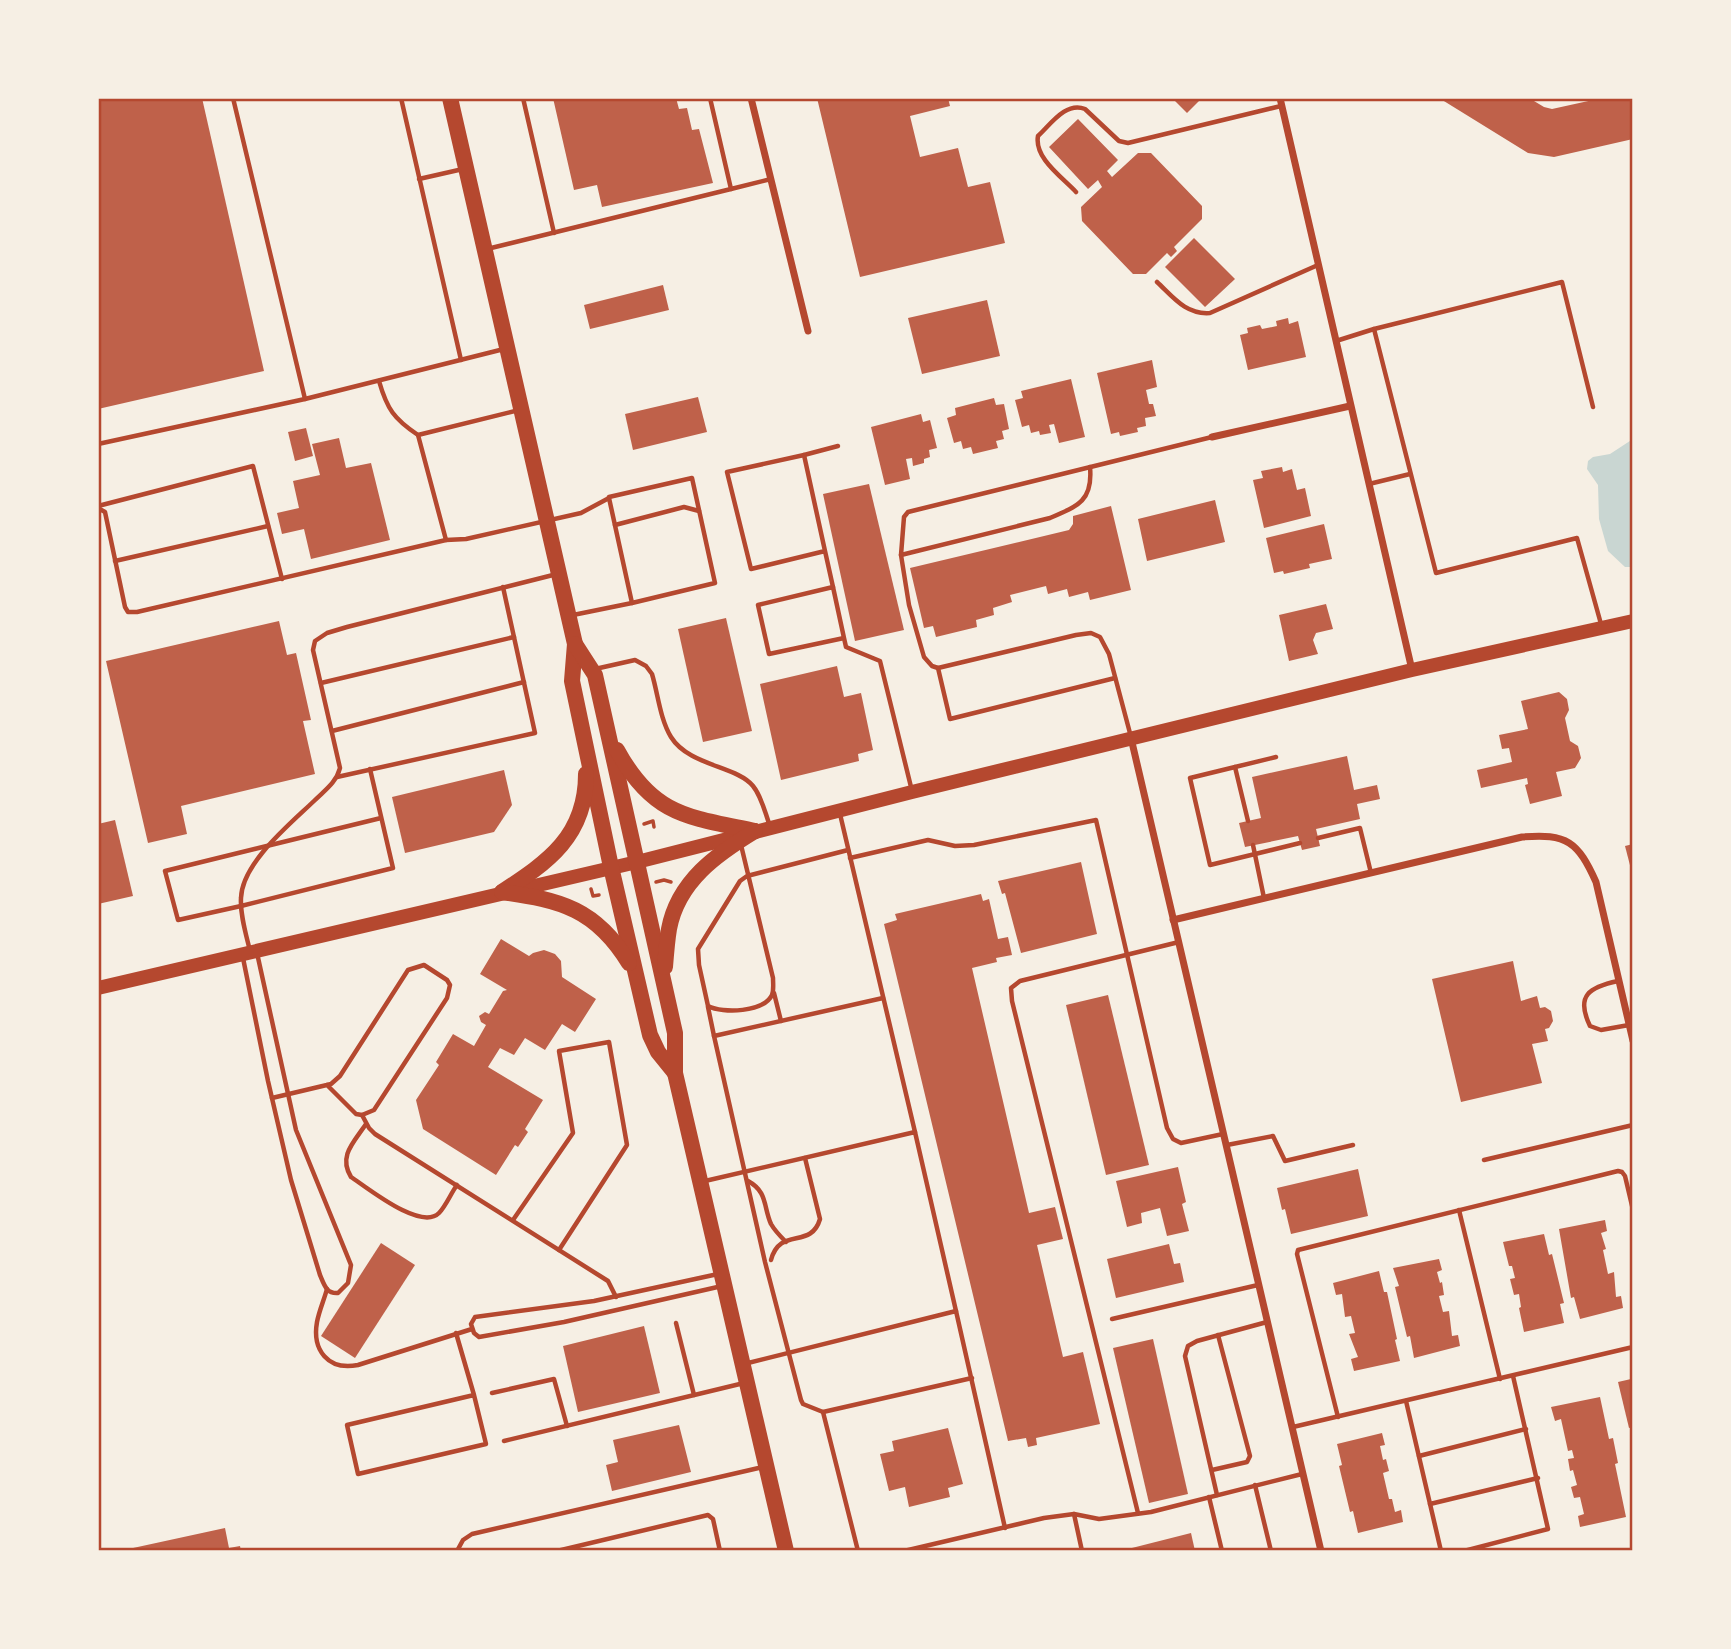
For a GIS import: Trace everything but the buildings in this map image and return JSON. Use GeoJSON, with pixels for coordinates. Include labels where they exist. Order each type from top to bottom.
{"type":"FeatureCollection","features":[{"type":"Feature","properties":{"kind":"main road"},"geometry":{"type":"LineString","coordinates":[[450,98],[575,644],[572,681],[611,867],[650,1035],[658,1052],[675,1073]]}},
{"type":"Feature","properties":{"kind":"main road"},"geometry":{"type":"LineString","coordinates":[[98,988],[637,862],[1412,670],[1633,621]]}},
{"type":"Feature","properties":{"kind":"main road"},"geometry":{"type":"LineString","coordinates":[[575,644],[595,675],[675,1033],[675,1073],[786,1551]]}},
{"type":"Feature","properties":{"kind":"main road"},"geometry":{"type":"LineString","coordinates":[[608,733],[627,768],[640,785],[676,813],[763,829]]}},
{"type":"Feature","properties":{"kind":"main road"},"geometry":{"type":"LineString","coordinates":[[502,892],[539,867],[568,839],[586,789],[587,754]]}},
{"type":"Feature","properties":{"kind":"main road"},"geometry":{"type":"LineString","coordinates":[[663,980],[669,927],[691,881],[709,861],[763,829]]}},
{"type":"Feature","properties":{"kind":"main road"},"geometry":{"type":"LineString","coordinates":[[502,892],[560,902],[586,916],[604,929],[620,947],[636,974]]}},
{"type":"Feature","properties":{"kind":"street"},"geometry":{"type":"LineString","coordinates":[[751,98],[808,331]]}},
{"type":"Feature","properties":{"kind":"street"},"geometry":{"type":"LineString","coordinates":[[1281,102],[1412,670]]}},
{"type":"Feature","properties":{"kind":"street"},"geometry":{"type":"LineString","coordinates":[[1212,438],[1350,406]]}},
{"type":"Feature","properties":{"kind":"street"},"geometry":{"type":"LineString","coordinates":[[1131,738],[1321,1551]]}},
{"type":"Feature","properties":{"kind":"street"},"geometry":{"type":"LineString","coordinates":[[1173,920],[1522,837],[1545,835],[1563,838],[1576,846],[1596,882],[1633,1041]]}},
{"type":"Feature","properties":{"kind":"lane"},"geometry":{"type":"LineString","coordinates":[[233,98],[305,398]]}},
{"type":"Feature","properties":{"kind":"lane"},"geometry":{"type":"LineString","coordinates":[[401,98],[461,360]]}},
{"type":"Feature","properties":{"kind":"lane"},"geometry":{"type":"LineString","coordinates":[[523,98],[554,233]]}},
{"type":"Feature","properties":{"kind":"lane"},"geometry":{"type":"LineString","coordinates":[[710,98],[731,189]]}},
{"type":"Feature","properties":{"kind":"lane"},"geometry":{"type":"LineString","coordinates":[[1076,191],[1039,152],[1037,140],[1064,111],[1072,107],[1085,109],[1119,141],[1128,143],[1281,102]]}},
{"type":"Feature","properties":{"kind":"lane"},"geometry":{"type":"LineString","coordinates":[[419,179],[466,169]]}},
{"type":"Feature","properties":{"kind":"lane"},"geometry":{"type":"LineString","coordinates":[[485,250],[771,179]]}},
{"type":"Feature","properties":{"kind":"lane"},"geometry":{"type":"LineString","coordinates":[[1157,282],[1186,309],[1202,314],[1210,313],[1318,265]]}},
{"type":"Feature","properties":{"kind":"lane"},"geometry":{"type":"LineString","coordinates":[[1335,341],[1562,282],[1593,407]]}},
{"type":"Feature","properties":{"kind":"lane"},"geometry":{"type":"LineString","coordinates":[[1374,329],[1436,573],[1577,538],[1602,628]]}},
{"type":"Feature","properties":{"kind":"lane"},"geometry":{"type":"LineString","coordinates":[[98,444],[379,381],[507,348]]}},
{"type":"Feature","properties":{"kind":"lane"},"geometry":{"type":"LineString","coordinates":[[379,381],[386,405],[399,422],[418,435],[446,540]]}},
{"type":"Feature","properties":{"kind":"lane"},"geometry":{"type":"LineString","coordinates":[[418,435],[522,409]]}},
{"type":"Feature","properties":{"kind":"lane"},"geometry":{"type":"LineString","coordinates":[[1131,738],[1109,654],[1100,637],[1091,633],[938,668],[928,662],[919,645],[909,605],[901,555],[904,517],[908,512],[1212,438]]}},
{"type":"Feature","properties":{"kind":"lane"},"geometry":{"type":"LineString","coordinates":[[825,551],[751,569],[727,472],[838,446]]}},
{"type":"Feature","properties":{"kind":"lane"},"geometry":{"type":"LineString","coordinates":[[804,456],[846,647],[880,661],[912,792]]}},
{"type":"Feature","properties":{"kind":"lane"},"geometry":{"type":"LineString","coordinates":[[98,507],[253,466],[282,579]]}},
{"type":"Feature","properties":{"kind":"lane"},"geometry":{"type":"LineString","coordinates":[[901,555],[1050,518],[1072,509],[1089,494],[1090,467]]}},
{"type":"Feature","properties":{"kind":"lane"},"geometry":{"type":"LineString","coordinates":[[1368,485],[1410,474]]}},
{"type":"Feature","properties":{"kind":"lane"},"geometry":{"type":"LineString","coordinates":[[98,507],[105,512],[125,607],[128,612],[137,612],[446,540],[548,521],[581,513],[609,498],[692,478],[716,583],[569,616]]}},
{"type":"Feature","properties":{"kind":"lane"},"geometry":{"type":"LineString","coordinates":[[609,498],[632,603]]}},
{"type":"Feature","properties":{"kind":"lane"},"geometry":{"type":"LineString","coordinates":[[615,525],[684,508],[699,511]]}},
{"type":"Feature","properties":{"kind":"lane"},"geometry":{"type":"LineString","coordinates":[[115,561],[268,526]]}},
{"type":"Feature","properties":{"kind":"lane"},"geometry":{"type":"LineString","coordinates":[[250,952],[302,1147],[351,1265],[348,1283],[341,1292],[334,1293],[327,1289],[320,1275],[290,1180],[272,1098],[241,906],[245,880],[255,862],[333,783],[340,768],[313,645],[320,636],[346,627],[559,573]]}},
{"type":"Feature","properties":{"kind":"lane"},"geometry":{"type":"LineString","coordinates":[[337,777],[535,733],[502,587]]}},
{"type":"Feature","properties":{"kind":"lane"},"geometry":{"type":"LineString","coordinates":[[832,587],[758,605],[769,654],[844,638]]}},
{"type":"Feature","properties":{"kind":"lane"},"geometry":{"type":"LineString","coordinates":[[321,683],[514,637]]}},
{"type":"Feature","properties":{"kind":"lane"},"geometry":{"type":"LineString","coordinates":[[592,670],[635,660],[646,666],[652,674],[671,737],[683,749],[702,761],[746,779],[752,785],[763,829]]}},
{"type":"Feature","properties":{"kind":"lane"},"geometry":{"type":"LineString","coordinates":[[938,668],[950,719],[1116,678]]}},
{"type":"Feature","properties":{"kind":"lane"},"geometry":{"type":"LineString","coordinates":[[332,731],[524,682]]}},
{"type":"Feature","properties":{"kind":"lane"},"geometry":{"type":"LineString","coordinates":[[1276,757],[1190,778],[1210,864],[1300,842]]}},
{"type":"Feature","properties":{"kind":"lane"},"geometry":{"type":"LineString","coordinates":[[1235,767],[1248,821]]}},
{"type":"Feature","properties":{"kind":"lane"},"geometry":{"type":"LineString","coordinates":[[370,769],[393,868],[178,920],[165,871],[381,818]]}},
{"type":"Feature","properties":{"kind":"lane"},"geometry":{"type":"LineString","coordinates":[[839,810],[1005,1528]]}},
{"type":"Feature","properties":{"kind":"lane"},"geometry":{"type":"LineString","coordinates":[[850,858],[928,840],[956,846],[974,845],[1096,820],[1167,1128],[1173,1139],[1181,1143],[1223,1134]]}},
{"type":"Feature","properties":{"kind":"lane"},"geometry":{"type":"LineString","coordinates":[[1318,838],[1360,828],[1371,873]]}},
{"type":"Feature","properties":{"kind":"lane"},"geometry":{"type":"LineString","coordinates":[[740,841],[781,1021]]}},
{"type":"Feature","properties":{"kind":"lane"},"geometry":{"type":"LineString","coordinates":[[1253,845],[1264,899]]}},
{"type":"Feature","properties":{"kind":"lane"},"geometry":{"type":"LineString","coordinates":[[848,850],[747,876],[740,881],[700,943],[699,965],[747,1181],[803,1404],[823,1412],[972,1378]]}},
{"type":"Feature","properties":{"kind":"lane"},"geometry":{"type":"LineString","coordinates":[[1138,1513],[1011,988],[1020,981],[1179,942]]}},
{"type":"Feature","properties":{"kind":"lane"},"geometry":{"type":"LineString","coordinates":[[272,1098],[327,1085],[340,1076],[408,970],[424,965],[447,980],[450,985],[447,998],[374,1110],[362,1115],[351,1111],[327,1085]]}},
{"type":"Feature","properties":{"kind":"lane"},"geometry":{"type":"LineString","coordinates":[[1619,980],[1597,986],[1587,993],[1584,1014],[1590,1026],[1601,1030],[1629,1025]]}},
{"type":"Feature","properties":{"kind":"lane"},"geometry":{"type":"LineString","coordinates":[[708,1006],[727,1012],[755,1007],[768,1001],[774,992]]}},
{"type":"Feature","properties":{"kind":"lane"},"geometry":{"type":"LineString","coordinates":[[714,1036],[883,998]]}},
{"type":"Feature","properties":{"kind":"lane"},"geometry":{"type":"LineString","coordinates":[[513,1220],[573,1133],[559,1051],[609,1042],[627,1145],[559,1250]]}},
{"type":"Feature","properties":{"kind":"lane"},"geometry":{"type":"LineString","coordinates":[[362,1115],[375,1134],[608,1282],[616,1297]]}},
{"type":"Feature","properties":{"kind":"lane"},"geometry":{"type":"LineString","coordinates":[[366,1124],[346,1155],[345,1168],[351,1177],[417,1218],[430,1218],[439,1213],[457,1185]]}},
{"type":"Feature","properties":{"kind":"lane"},"geometry":{"type":"LineString","coordinates":[[1484,1160],[1633,1125]]}},
{"type":"Feature","properties":{"kind":"lane"},"geometry":{"type":"LineString","coordinates":[[700,1182],[915,1132]]}},
{"type":"Feature","properties":{"kind":"lane"},"geometry":{"type":"LineString","coordinates":[[1226,1145],[1273,1136],[1285,1161],[1353,1145]]}},
{"type":"Feature","properties":{"kind":"lane"},"geometry":{"type":"LineString","coordinates":[[771,1261],[774,1248],[811,1233],[817,1228],[820,1219],[805,1157]]}},
{"type":"Feature","properties":{"kind":"lane"},"geometry":{"type":"LineString","coordinates":[[1338,1416],[1298,1250],[1618,1171],[1625,1176],[1633,1210]]}},
{"type":"Feature","properties":{"kind":"lane"},"geometry":{"type":"LineString","coordinates":[[747,1181],[758,1186],[771,1222],[786,1242]]}},
{"type":"Feature","properties":{"kind":"lane"},"geometry":{"type":"LineString","coordinates":[[1460,1210],[1500,1379]]}},
{"type":"Feature","properties":{"kind":"lane"},"geometry":{"type":"LineString","coordinates":[[723,1279],[564,1322],[492,1335],[476,1336],[471,1324],[475,1317],[557,1307],[723,1279]]}},
{"type":"Feature","properties":{"kind":"lane"},"geometry":{"type":"LineString","coordinates":[[1112,1319],[1258,1285]]}},
{"type":"Feature","properties":{"kind":"lane"},"geometry":{"type":"LineString","coordinates":[[327,1289],[317,1333],[325,1358],[334,1365],[358,1365],[472,1329]]}},
{"type":"Feature","properties":{"kind":"lane"},"geometry":{"type":"LineString","coordinates":[[744,1364],[956,1311]]}},
{"type":"Feature","properties":{"kind":"lane"},"geometry":{"type":"LineString","coordinates":[[1217,1495],[1185,1356],[1188,1346],[1197,1341],[1267,1322]]}},
{"type":"Feature","properties":{"kind":"lane"},"geometry":{"type":"LineString","coordinates":[[676,1323],[694,1395]]}},
{"type":"Feature","properties":{"kind":"lane"},"geometry":{"type":"LineString","coordinates":[[456,1334],[474,1395],[486,1444],[358,1474],[347,1425],[474,1395]]}},
{"type":"Feature","properties":{"kind":"lane"},"geometry":{"type":"LineString","coordinates":[[1212,1470],[1249,1460],[1219,1335]]}},
{"type":"Feature","properties":{"kind":"lane"},"geometry":{"type":"LineString","coordinates":[[1292,1427],[1633,1348]]}},
{"type":"Feature","properties":{"kind":"lane"},"geometry":{"type":"LineString","coordinates":[[1464,1551],[1548,1529],[1513,1376]]}},
{"type":"Feature","properties":{"kind":"lane"},"geometry":{"type":"LineString","coordinates":[[492,1393],[554,1379],[566,1426]]}},
{"type":"Feature","properties":{"kind":"lane"},"geometry":{"type":"LineString","coordinates":[[504,1441],[748,1382]]}},
{"type":"Feature","properties":{"kind":"lane"},"geometry":{"type":"LineString","coordinates":[[1406,1401],[1441,1551]]}},
{"type":"Feature","properties":{"kind":"lane"},"geometry":{"type":"LineString","coordinates":[[823,1412],[858,1551]]}},
{"type":"Feature","properties":{"kind":"lane"},"geometry":{"type":"LineString","coordinates":[[1419,1456],[1526,1429]]}},
{"type":"Feature","properties":{"kind":"lane"},"geometry":{"type":"LineString","coordinates":[[457,1551],[463,1540],[472,1535],[767,1466]]}},
{"type":"Feature","properties":{"kind":"lane"},"geometry":{"type":"LineString","coordinates":[[904,1551],[1074,1514],[1099,1519],[1138,1513],[1302,1474]]}},
{"type":"Feature","properties":{"kind":"lane"},"geometry":{"type":"LineString","coordinates":[[1430,1504],[1538,1478]]}},
{"type":"Feature","properties":{"kind":"lane"},"geometry":{"type":"LineString","coordinates":[[1255,1485],[1271,1551]]}},
{"type":"Feature","properties":{"kind":"lane"},"geometry":{"type":"LineString","coordinates":[[1209,1497],[1222,1551]]}},
{"type":"Feature","properties":{"kind":"lane"},"geometry":{"type":"LineString","coordinates":[[1074,1514],[1082,1551]]}},
{"type":"Feature","properties":{"kind":"lane"},"geometry":{"type":"LineString","coordinates":[[557,1551],[708,1516],[713,1519],[720,1551]]}},
{"type":"Feature","properties":{"kind":"path"},"geometry":{"type":"LineString","coordinates":[[645,824],[653,821],[654,827]]}},
{"type":"Feature","properties":{"kind":"path"},"geometry":{"type":"LineString","coordinates":[[662,873],[664,880]]}},
{"type":"Feature","properties":{"kind":"path"},"geometry":{"type":"LineString","coordinates":[[656,882],[664,880],[671,883]]}},
{"type":"Feature","properties":{"kind":"path"},"geometry":{"type":"LineString","coordinates":[[591,890],[593,896],[599,895]]}},
{"type":"Feature","properties":{"kind":"shaded area"},"geometry":{"type":"Polygon","coordinates":[[[1633,439],[1633,567],[1625,567],[1608,551],[1599,519],[1598,485],[1587,469],[1588,461],[1593,457],[1610,454],[1633,439]]]}}]}
